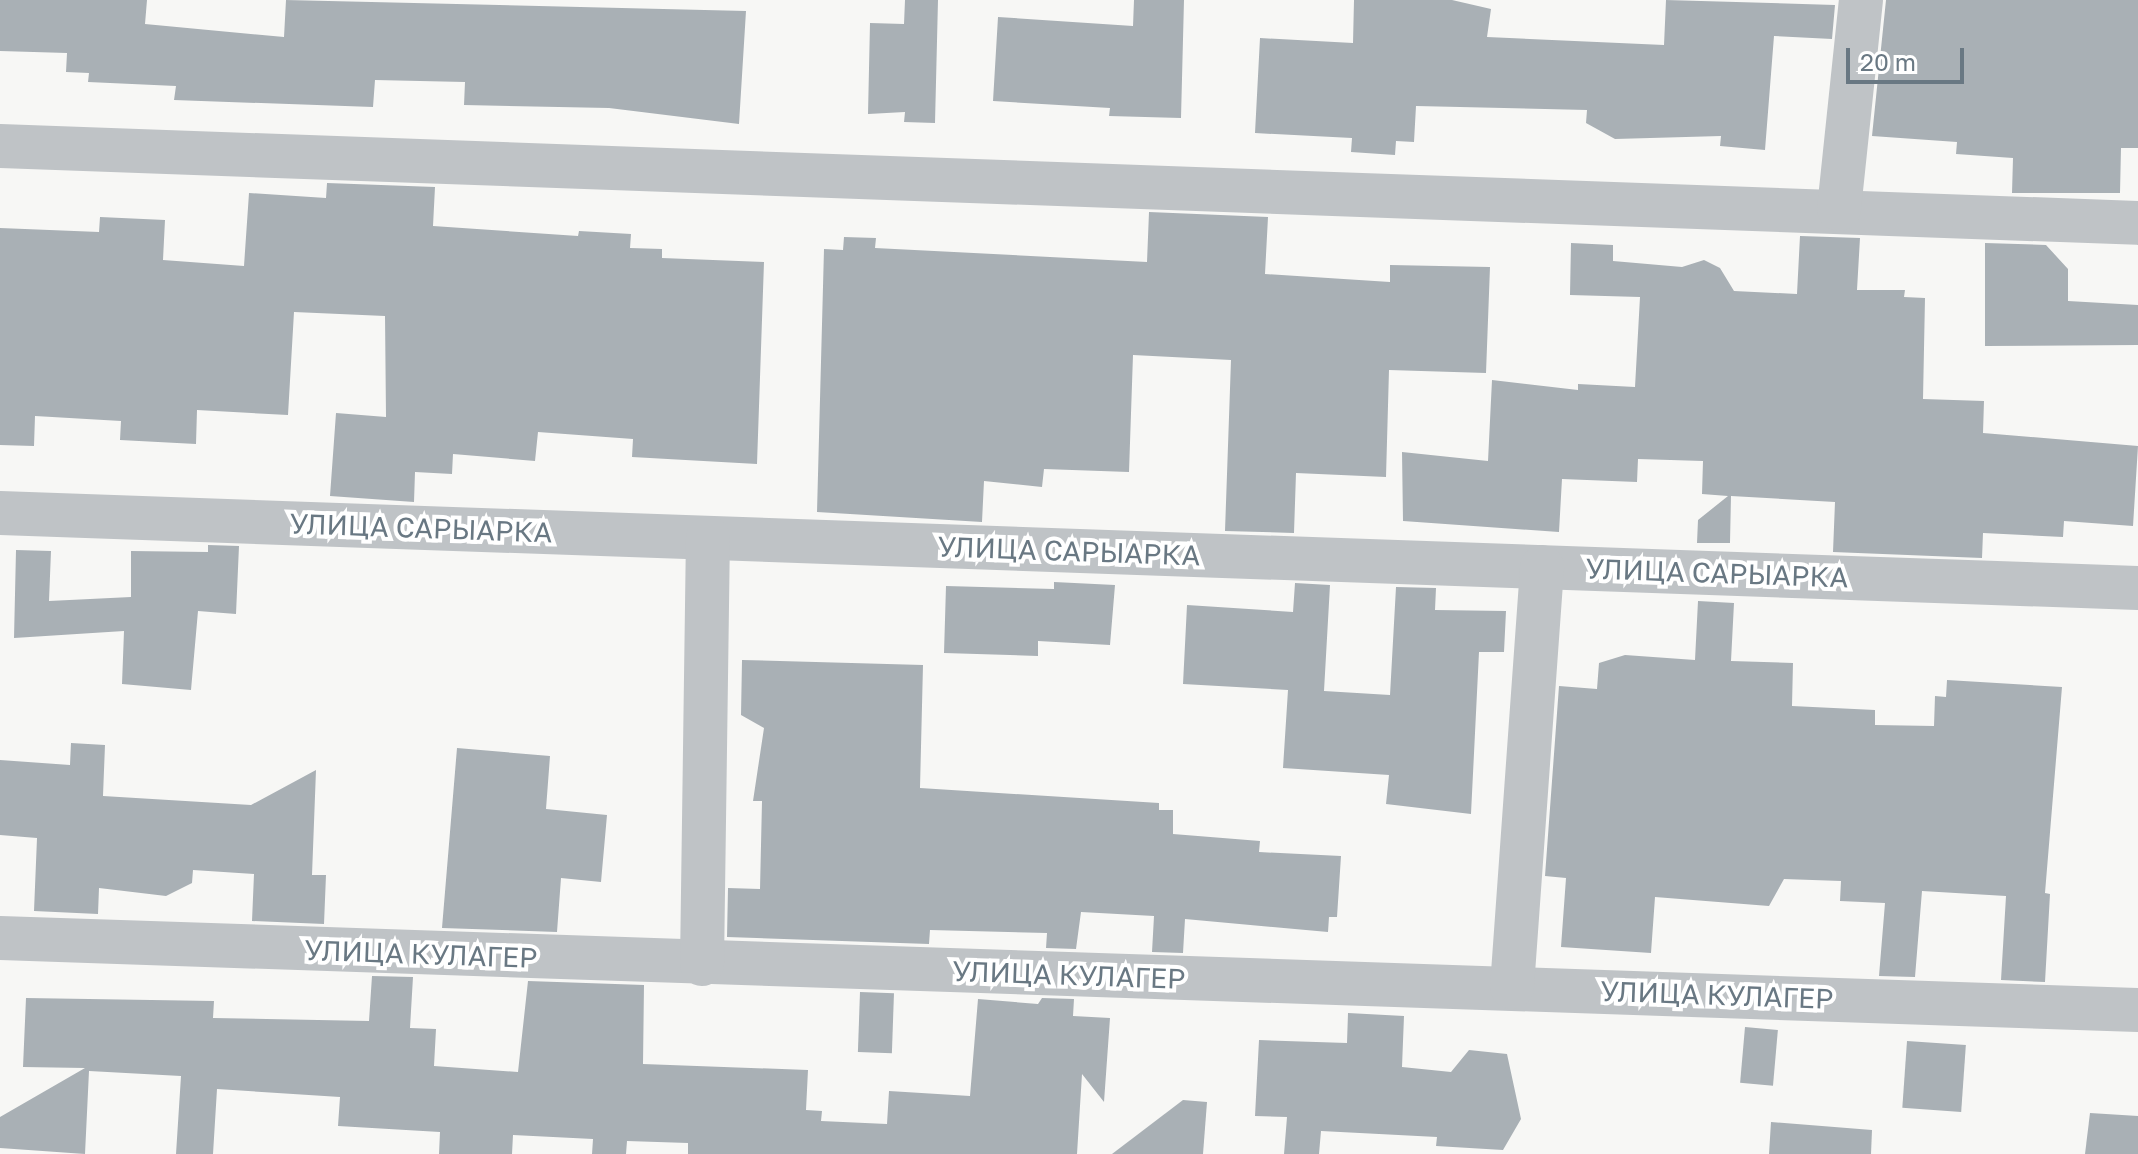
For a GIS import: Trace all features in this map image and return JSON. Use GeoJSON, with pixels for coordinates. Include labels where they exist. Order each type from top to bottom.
{"type":"FeatureCollection","features":[{"type":"Feature","properties":{"kind":"street"},"geometry":{"type":"LineString","coordinates":[[1839,209],[1861,0]]}},
{"type":"Feature","properties":{"kind":"street"},"geometry":{"type":"LineString","coordinates":[[0,146],[1839,209],[2138,223]]}},
{"type":"Feature","properties":{"kind":"street","name":"УЛИЦА САРЫАРКА"},"geometry":{"type":"LineString","coordinates":[[0,513],[2138,588]]}},
{"type":"Feature","properties":{"kind":"street"},"geometry":{"type":"LineString","coordinates":[[702,964],[708,538]]}},
{"type":"Feature","properties":{"kind":"street"},"geometry":{"type":"LineString","coordinates":[[1512,987],[1542,567]]}},
{"type":"Feature","properties":{"kind":"street","name":"УЛИЦА КУЛАГЕР"},"geometry":{"type":"LineString","coordinates":[[0,938],[2138,1010]]}},
{"type":"Feature","properties":{"kind":"building"},"geometry":{"type":"Polygon","coordinates":[[[0,0],[147,0],[145,24],[284,37],[286,0],[746,11],[739,124],[609,108],[464,105],[465,82],[375,80],[373,107],[174,100],[176,86],[88,82],[89,73],[66,72],[67,53],[0,51],[0,0]]]}},
{"type":"Feature","properties":{"kind":"building"},"geometry":{"type":"Polygon","coordinates":[[[905,0],[938,0],[935,123],[904,122],[905,112],[868,114],[870,23],[904,24],[905,0]]]}},
{"type":"Feature","properties":{"kind":"building"},"geometry":{"type":"Polygon","coordinates":[[[1134,0],[1184,0],[1181,118],[1109,116],[1110,108],[993,101],[998,17],[1133,26],[1134,0]]]}},
{"type":"Feature","properties":{"kind":"building"},"geometry":{"type":"Polygon","coordinates":[[[1354,0],[1452,0],[1491,9],[1487,37],[1664,45],[1666,0],[1835,5],[1832,39],[1774,36],[1765,150],[1720,146],[1721,136],[1615,139],[1586,123],[1587,110],[1416,106],[1414,142],[1396,141],[1395,155],[1351,152],[1352,138],[1255,133],[1260,38],[1353,43],[1354,0]]]}},
{"type":"Feature","properties":{"kind":"building"},"geometry":{"type":"Polygon","coordinates":[[[1886,0],[2138,0],[2138,148],[2121,148],[2120,193],[2012,193],[2013,158],[1956,154],[1957,142],[1872,136],[1886,0]]]}},
{"type":"Feature","properties":{"kind":"building"},"geometry":{"type":"Polygon","coordinates":[[[327,183],[435,187],[433,226],[578,236],[579,231],[631,234],[630,248],[662,249],[662,258],[764,262],[757,464],[632,457],[633,439],[538,432],[535,461],[453,454],[452,474],[415,472],[414,502],[330,496],[336,413],[386,417],[385,316],[294,312],[288,415],[197,410],[196,444],[120,440],[121,421],[35,416],[34,446],[0,445],[0,228],[99,232],[100,217],[165,220],[163,260],[244,266],[249,193],[326,198],[327,183]]]}},
{"type":"Feature","properties":{"kind":"building"},"geometry":{"type":"Polygon","coordinates":[[[1149,212],[1268,217],[1265,274],[1390,282],[1390,265],[1490,267],[1486,373],[1389,370],[1386,477],[1296,473],[1294,533],[1225,531],[1231,360],[1133,355],[1129,472],[1044,469],[1042,487],[984,481],[982,522],[817,512],[824,249],[843,250],[844,237],[876,238],[875,248],[1147,262],[1149,212]]]}},
{"type":"Feature","properties":{"kind":"building"},"geometry":{"type":"Polygon","coordinates":[[[1800,236],[1860,238],[1857,290],[1905,290],[1904,297],[1925,298],[1923,399],[1984,401],[1983,433],[2138,446],[2133,526],[2064,521],[2063,537],[1983,533],[1982,558],[1833,552],[1835,502],[1731,496],[1730,543],[1697,543],[1698,520],[1728,496],[1702,494],[1703,461],[1638,459],[1637,482],[1562,479],[1559,532],[1403,521],[1402,452],[1488,461],[1492,380],[1578,390],[1578,384],[1635,387],[1640,297],[1570,295],[1571,243],[1613,245],[1613,261],[1682,267],[1704,260],[1720,268],[1734,291],[1797,294],[1800,236]]]}},
{"type":"Feature","properties":{"kind":"building"},"geometry":{"type":"Polygon","coordinates":[[[1985,243],[2046,245],[2068,269],[2068,301],[2138,305],[2138,345],[1985,346],[1985,243]]]}},
{"type":"Feature","properties":{"kind":"building"},"geometry":{"type":"Polygon","coordinates":[[[208,545],[239,546],[236,614],[198,611],[191,690],[122,684],[124,631],[14,638],[16,550],[51,551],[49,601],[131,597],[131,551],[208,552],[208,545]]]}},
{"type":"Feature","properties":{"kind":"building"},"geometry":{"type":"Polygon","coordinates":[[[1054,582],[1115,585],[1110,645],[1038,641],[1038,656],[944,653],[946,586],[1054,589],[1054,582]]]}},
{"type":"Feature","properties":{"kind":"building"},"geometry":{"type":"Polygon","coordinates":[[[1295,583],[1330,585],[1324,691],[1390,695],[1396,587],[1436,588],[1435,610],[1506,611],[1504,652],[1479,652],[1471,814],[1386,804],[1389,775],[1283,768],[1288,690],[1183,684],[1187,605],[1293,612],[1295,583]]]}},
{"type":"Feature","properties":{"kind":"building"},"geometry":{"type":"Polygon","coordinates":[[[1698,601],[1734,603],[1731,661],[1793,663],[1792,706],[1875,710],[1875,725],[1934,726],[1935,696],[1946,697],[1947,680],[2062,687],[2045,893],[2050,894],[2045,982],[2001,980],[2006,896],[1922,891],[1915,977],[1879,976],[1885,903],[1840,901],[1841,881],[1784,879],[1769,906],[1655,897],[1651,953],[1561,947],[1566,878],[1545,876],[1559,686],[1597,689],[1599,663],[1625,655],[1695,660],[1698,601]]]}},
{"type":"Feature","properties":{"kind":"building"},"geometry":{"type":"Polygon","coordinates":[[[742,660],[923,665],[920,788],[1159,803],[1159,810],[1173,810],[1173,834],[1260,841],[1259,852],[1341,856],[1337,917],[1329,917],[1328,932],[1185,919],[1183,953],[1152,952],[1154,916],[1081,912],[1076,949],[1046,948],[1047,933],[930,930],[929,944],[727,937],[728,888],[760,889],[762,801],[753,801],[764,728],[741,715],[742,660]]]}},
{"type":"Feature","properties":{"kind":"building"},"geometry":{"type":"Polygon","coordinates":[[[71,743],[105,745],[103,796],[251,805],[316,770],[312,875],[326,875],[324,924],[252,921],[254,874],[193,870],[192,883],[166,896],[99,888],[98,914],[34,911],[37,838],[0,835],[0,760],[70,765],[71,743]]]}},
{"type":"Feature","properties":{"kind":"building"},"geometry":{"type":"Polygon","coordinates":[[[457,748],[550,756],[546,809],[607,815],[601,882],[561,878],[557,932],[442,928],[457,748]]]}},
{"type":"Feature","properties":{"kind":"building"},"geometry":{"type":"Polygon","coordinates":[[[372,976],[413,977],[410,1028],[436,1029],[434,1066],[518,1072],[528,981],[644,985],[643,1064],[808,1070],[806,1110],[822,1111],[821,1121],[887,1124],[889,1091],[970,1096],[978,999],[1038,1004],[1042,998],[1074,999],[1073,1016],[1110,1018],[1104,1102],[1082,1074],[1077,1154],[688,1154],[688,1143],[627,1141],[626,1154],[592,1154],[593,1139],[513,1135],[512,1154],[439,1154],[440,1132],[338,1126],[340,1097],[217,1089],[213,1154],[176,1154],[181,1076],[89,1071],[85,1154],[0,1148],[0,1117],[85,1068],[23,1067],[26,998],[214,1001],[213,1018],[369,1021],[372,976]]]}},
{"type":"Feature","properties":{"kind":"building"},"geometry":{"type":"Polygon","coordinates":[[[860,992],[894,993],[892,1053],[858,1052],[860,992]]]}},
{"type":"Feature","properties":{"kind":"building"},"geometry":{"type":"Polygon","coordinates":[[[1348,1013],[1404,1016],[1402,1067],[1451,1072],[1469,1050],[1507,1054],[1521,1119],[1503,1150],[1436,1146],[1437,1137],[1321,1131],[1319,1154],[1284,1154],[1287,1117],[1255,1116],[1259,1040],[1347,1043],[1348,1013]]]}},
{"type":"Feature","properties":{"kind":"building"},"geometry":{"type":"Polygon","coordinates":[[[1745,1027],[1778,1030],[1773,1086],[1740,1083],[1745,1027]]]}},
{"type":"Feature","properties":{"kind":"building"},"geometry":{"type":"Polygon","coordinates":[[[1907,1041],[1966,1045],[1961,1112],[1902,1108],[1907,1041]]]}},
{"type":"Feature","properties":{"kind":"building"},"geometry":{"type":"Polygon","coordinates":[[[1183,1100],[1207,1102],[1203,1154],[1112,1154],[1183,1100]]]}},
{"type":"Feature","properties":{"kind":"building"},"geometry":{"type":"Polygon","coordinates":[[[2090,1113],[2138,1116],[2138,1154],[2085,1154],[2090,1113]]]}},
{"type":"Feature","properties":{"kind":"building"},"geometry":{"type":"Polygon","coordinates":[[[1771,1122],[1872,1130],[1871,1154],[1769,1154],[1771,1122]]]}}]}
